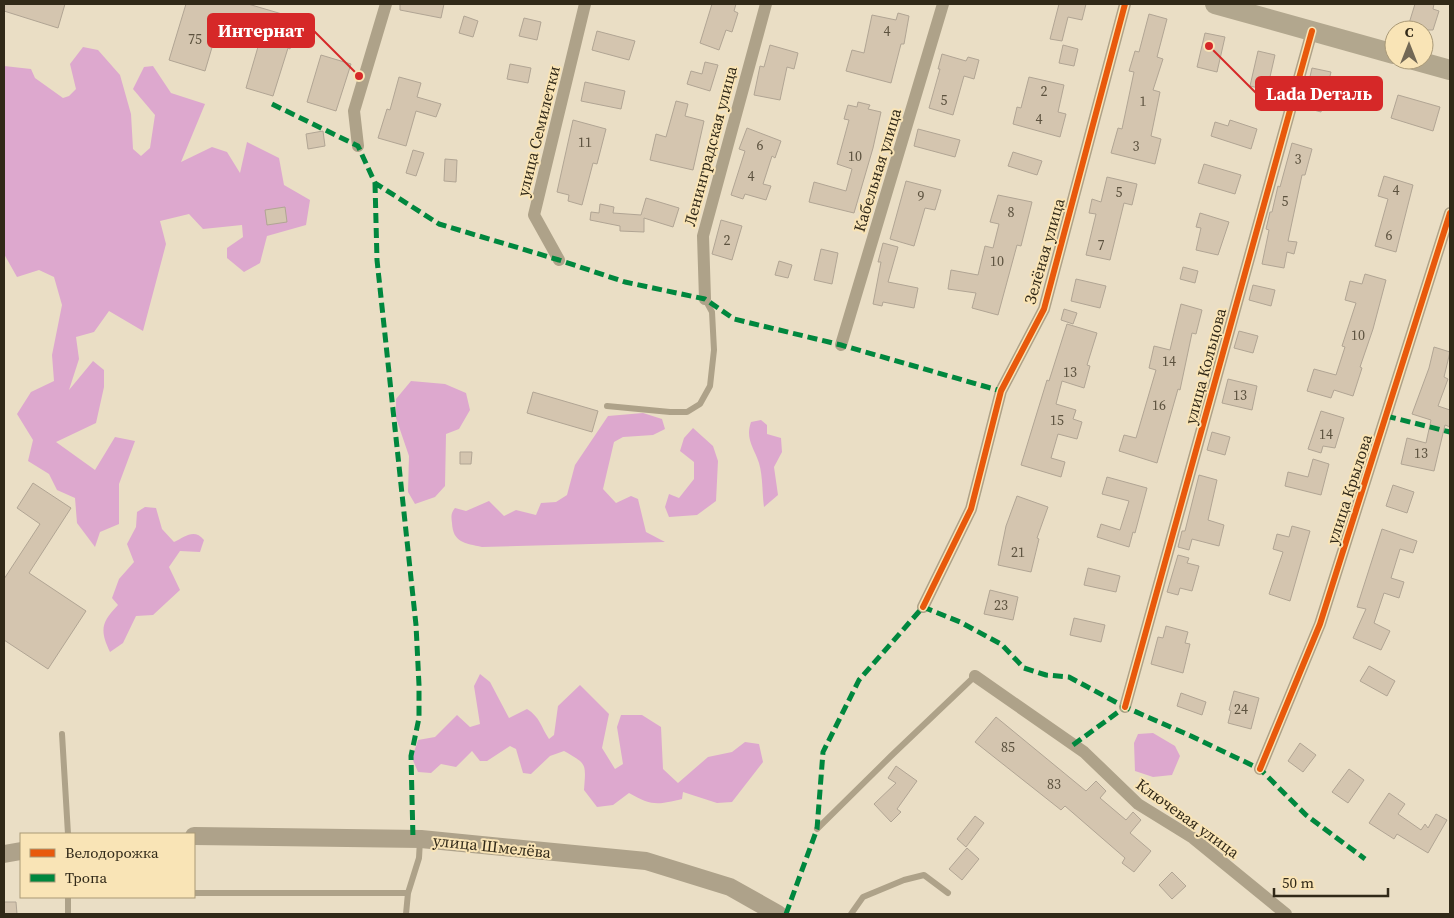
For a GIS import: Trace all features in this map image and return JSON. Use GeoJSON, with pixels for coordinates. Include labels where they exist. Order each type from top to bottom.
{"type":"FeatureCollection","features":[{"type":"Feature","properties":{"kind":"main road"},"geometry":{"type":"LineString","coordinates":[[1215,4],[1384,51]]}},
{"type":"Feature","properties":{"kind":"main road"},"geometry":{"type":"LineString","coordinates":[[1434,66],[1450,70]]}},
{"type":"Feature","properties":{"kind":"main road","name":"улица Шмелёва"},"geometry":{"type":"LineString","coordinates":[[195,836],[420,839],[646,861],[730,887],[778,914]]}},
{"type":"Feature","properties":{"kind":"main road"},"geometry":{"type":"LineString","coordinates":[[4,854],[20,851]]}},
{"type":"Feature","properties":{"kind":"street"},"geometry":{"type":"LineString","coordinates":[[358,146],[354,112],[386,4]]}},
{"type":"Feature","properties":{"kind":"street","name":"улица Семилетки"},"geometry":{"type":"LineString","coordinates":[[559,260],[534,216],[586,4]]}},
{"type":"Feature","properties":{"kind":"street","name":"Ленинградская улица"},"geometry":{"type":"LineString","coordinates":[[705,299],[703,236],[766,4]]}},
{"type":"Feature","properties":{"kind":"street","name":"Кабельная улица"},"geometry":{"type":"LineString","coordinates":[[841,345],[943,4]]}},
{"type":"Feature","properties":{"kind":"street","name":"Зелёная улица"},"geometry":{"type":"LineString","coordinates":[[923,607],[971,509],[1001,391],[1044,309],[1125,4]]}},
{"type":"Feature","properties":{"kind":"street","name":"улица Кольцова"},"geometry":{"type":"LineString","coordinates":[[1125,707],[1312,31]]}},
{"type":"Feature","properties":{"kind":"street","name":"улица Крылова"},"geometry":{"type":"LineString","coordinates":[[1260,769],[1320,624],[1450,213]]}},
{"type":"Feature","properties":{"kind":"street","name":"Ключевая улица"},"geometry":{"type":"LineString","coordinates":[[975,676],[1084,752],[1138,804],[1193,838],[1286,914]]}},
{"type":"Feature","properties":{"kind":"lane"},"geometry":{"type":"LineString","coordinates":[[607,406],[687,412],[700,404],[710,386],[714,350],[712,312],[705,299]]}},
{"type":"Feature","properties":{"kind":"lane"},"geometry":{"type":"LineString","coordinates":[[818,829],[975,676]]}},
{"type":"Feature","properties":{"kind":"lane"},"geometry":{"type":"LineString","coordinates":[[62,734],[68,833]]}},
{"type":"Feature","properties":{"kind":"lane"},"geometry":{"type":"LineString","coordinates":[[406,914],[408,893],[419,858],[420,839]]}},
{"type":"Feature","properties":{"kind":"lane"},"geometry":{"type":"LineString","coordinates":[[850,914],[863,897],[904,880],[924,875],[948,893]]}},
{"type":"Feature","properties":{"kind":"lane"},"geometry":{"type":"LineString","coordinates":[[195,893],[408,893]]}},
{"type":"Feature","properties":{"kind":"lane"},"geometry":{"type":"LineString","coordinates":[[68,898],[68,914]]}},
{"type":"Feature","properties":{"kind":"shaded area"},"geometry":{"type":"Polygon","coordinates":[[[83,47],[98,50],[120,75],[131,114],[133,149],[141,156],[150,148],[155,115],[133,89],[144,67],[153,66],[171,93],[205,104],[181,162],[212,147],[227,152],[240,173],[247,142],[279,158],[284,185],[310,200],[306,225],[267,236],[260,263],[244,272],[227,258],[227,248],[243,237],[242,225],[203,229],[189,214],[160,221],[166,244],[143,331],[109,311],[94,332],[76,337],[79,359],[69,390],[93,361],[104,370],[104,387],[96,423],[56,442],[95,470],[115,437],[135,441],[119,484],[119,524],[100,532],[95,547],[77,523],[75,498],[57,490],[49,474],[28,461],[33,440],[17,414],[31,392],[54,381],[52,355],[62,305],[54,277],[39,270],[17,277],[4,254],[4,66],[31,69],[35,78],[63,98],[69,96],[76,89],[70,64],[83,47]]]}},
{"type":"Feature","properties":{"kind":"shaded area"},"geometry":{"type":"Polygon","coordinates":[[[411,381],[445,384],[466,393],[470,410],[459,429],[446,434],[445,486],[435,497],[415,504],[408,492],[409,456],[396,418],[396,399],[411,381]]]}},
{"type":"Feature","properties":{"kind":"shaded area"},"geometry":{"type":"Polygon","coordinates":[[[643,413],[662,419],[665,429],[653,435],[623,437],[614,442],[603,489],[616,503],[631,496],[638,499],[646,532],[665,542],[482,547],[461,541],[455,535],[451,516],[455,508],[466,511],[489,501],[504,516],[516,510],[536,515],[541,503],[556,502],[567,495],[575,465],[608,416],[643,413]]]}},
{"type":"Feature","properties":{"kind":"shaded area"},"geometry":{"type":"Polygon","coordinates":[[[761,420],[767,425],[767,434],[781,438],[782,452],[774,467],[778,495],[764,507],[759,463],[749,433],[751,422],[761,420]]]}},
{"type":"Feature","properties":{"kind":"shaded area"},"geometry":{"type":"Polygon","coordinates":[[[693,428],[713,446],[718,461],[716,501],[697,515],[669,517],[665,507],[669,494],[679,498],[694,479],[694,462],[680,451],[684,438],[693,428]]]}},
{"type":"Feature","properties":{"kind":"shaded area"},"geometry":{"type":"Polygon","coordinates":[[[145,507],[156,508],[162,529],[174,542],[193,534],[200,536],[204,540],[200,552],[180,551],[169,567],[180,590],[153,615],[136,616],[123,643],[110,652],[104,637],[104,626],[108,616],[118,605],[112,598],[119,579],[134,562],[127,544],[136,527],[137,512],[145,507]]]}},
{"type":"Feature","properties":{"kind":"shaded area"},"geometry":{"type":"Polygon","coordinates":[[[480,674],[490,682],[509,718],[527,709],[538,719],[549,739],[554,735],[558,706],[580,685],[609,714],[602,748],[615,769],[623,764],[617,727],[621,715],[642,715],[661,727],[663,769],[678,783],[708,757],[732,752],[745,742],[759,744],[763,762],[732,802],[717,803],[683,792],[682,799],[655,803],[643,800],[629,793],[613,805],[597,807],[584,790],[585,769],[583,765],[564,751],[550,756],[531,774],[523,773],[516,749],[510,746],[487,761],[480,761],[472,751],[456,767],[441,764],[431,773],[418,772],[412,758],[418,740],[435,737],[457,715],[470,727],[480,724],[474,686],[480,674]]]}},
{"type":"Feature","properties":{"kind":"shaded area"},"geometry":{"type":"Polygon","coordinates":[[[1153,733],[1175,746],[1180,756],[1172,775],[1153,777],[1135,771],[1134,743],[1138,734],[1153,733]]]}},
{"type":"Feature","properties":{"kind":"building"},"geometry":{"type":"Polygon","coordinates":[[[4,4],[65,4],[58,28],[4,11],[4,4]]]}},
{"type":"Feature","properties":{"kind":"building"},"geometry":{"type":"Polygon","coordinates":[[[186,4],[248,4],[299,19],[273,96],[246,88],[260,40],[218,27],[205,71],[169,60],[186,4]]]}},
{"type":"Feature","properties":{"kind":"building"},"geometry":{"type":"Polygon","coordinates":[[[400,4],[444,4],[441,18],[400,10],[400,4]]]}},
{"type":"Feature","properties":{"kind":"building"},"geometry":{"type":"Polygon","coordinates":[[[712,4],[736,4],[734,11],[738,13],[732,32],[726,30],[719,50],[700,43],[712,4]]]}},
{"type":"Feature","properties":{"kind":"building"},"geometry":{"type":"Polygon","coordinates":[[[1059,4],[1086,4],[1082,20],[1068,17],[1062,41],[1050,39],[1059,4]]]}},
{"type":"Feature","properties":{"kind":"building"},"geometry":{"type":"Polygon","coordinates":[[[1415,4],[1434,4],[1433,9],[1439,11],[1434,27],[1434,20],[1410,20],[1415,4]]]}},
{"type":"Feature","properties":{"kind":"building"},"geometry":{"type":"Polygon","coordinates":[[[898,13],[909,16],[904,44],[901,44],[891,83],[846,71],[852,50],[864,53],[872,15],[896,20],[898,13]]]}},
{"type":"Feature","properties":{"kind":"building"},"geometry":{"type":"Polygon","coordinates":[[[1149,14],[1167,19],[1157,57],[1163,59],[1153,90],[1160,92],[1151,136],[1161,139],[1155,164],[1111,153],[1118,128],[1122,129],[1134,72],[1129,71],[1135,51],[1139,52],[1149,14]]]}},
{"type":"Feature","properties":{"kind":"building"},"geometry":{"type":"Polygon","coordinates":[[[464,16],[478,21],[473,37],[459,33],[464,16]]]}},
{"type":"Feature","properties":{"kind":"building"},"geometry":{"type":"Polygon","coordinates":[[[524,18],[541,22],[537,40],[519,36],[524,18]]]}},
{"type":"Feature","properties":{"kind":"building"},"geometry":{"type":"Polygon","coordinates":[[[597,31],[635,41],[629,60],[592,50],[597,31]]]}},
{"type":"Feature","properties":{"kind":"building"},"geometry":{"type":"Polygon","coordinates":[[[1205,33],[1225,37],[1217,72],[1197,67],[1205,33]]]}},
{"type":"Feature","properties":{"kind":"building"},"geometry":{"type":"Polygon","coordinates":[[[770,45],[798,53],[794,69],[787,67],[780,100],[754,95],[760,66],[764,67],[770,45]]]}},
{"type":"Feature","properties":{"kind":"building"},"geometry":{"type":"Polygon","coordinates":[[[1063,45],[1078,49],[1074,66],[1059,63],[1063,45]]]}},
{"type":"Feature","properties":{"kind":"building"},"geometry":{"type":"Polygon","coordinates":[[[1258,51],[1275,55],[1267,90],[1250,86],[1258,51]]]}},
{"type":"Feature","properties":{"kind":"building"},"geometry":{"type":"Polygon","coordinates":[[[942,54],[966,61],[968,57],[979,60],[974,79],[964,76],[953,115],[929,108],[940,69],[938,69],[942,54]]]}},
{"type":"Feature","properties":{"kind":"building"},"geometry":{"type":"Polygon","coordinates":[[[321,55],[351,64],[336,111],[307,102],[321,55]]]}},
{"type":"Feature","properties":{"kind":"building"},"geometry":{"type":"Polygon","coordinates":[[[705,62],[718,65],[710,91],[687,84],[691,71],[702,74],[705,62]]]}},
{"type":"Feature","properties":{"kind":"building"},"geometry":{"type":"Polygon","coordinates":[[[510,64],[531,68],[528,83],[507,79],[510,64]]]}},
{"type":"Feature","properties":{"kind":"building"},"geometry":{"type":"Polygon","coordinates":[[[1312,68],[1331,72],[1321,112],[1303,107],[1312,68]]]}},
{"type":"Feature","properties":{"kind":"building"},"geometry":{"type":"Polygon","coordinates":[[[399,77],[421,83],[417,97],[441,104],[436,117],[416,111],[406,146],[378,138],[387,109],[390,110],[399,77]]]}},
{"type":"Feature","properties":{"kind":"building"},"geometry":{"type":"Polygon","coordinates":[[[1029,77],[1064,85],[1058,112],[1066,114],[1060,137],[1013,124],[1017,107],[1021,108],[1029,77]]]}},
{"type":"Feature","properties":{"kind":"building"},"geometry":{"type":"Polygon","coordinates":[[[585,82],[625,91],[621,109],[581,101],[585,82]]]}},
{"type":"Feature","properties":{"kind":"building"},"geometry":{"type":"Polygon","coordinates":[[[1398,95],[1440,107],[1433,131],[1391,118],[1398,95]]]}},
{"type":"Feature","properties":{"kind":"building"},"geometry":{"type":"Polygon","coordinates":[[[676,101],[688,104],[685,116],[704,121],[693,170],[650,160],[656,134],[666,137],[676,101]]]}},
{"type":"Feature","properties":{"kind":"building"},"geometry":{"type":"Polygon","coordinates":[[[858,102],[870,105],[868,109],[881,112],[873,148],[854,213],[809,202],[814,182],[846,191],[852,169],[837,164],[849,120],[844,119],[848,105],[857,107],[858,102]]]}},
{"type":"Feature","properties":{"kind":"building"},"geometry":{"type":"Polygon","coordinates":[[[573,120],[606,129],[597,164],[593,163],[582,205],[568,201],[569,195],[557,192],[573,120]]]}},
{"type":"Feature","properties":{"kind":"building"},"geometry":{"type":"Polygon","coordinates":[[[1230,120],[1257,129],[1251,149],[1211,136],[1215,122],[1228,126],[1230,120]]]}},
{"type":"Feature","properties":{"kind":"building"},"geometry":{"type":"Polygon","coordinates":[[[747,128],[781,141],[775,158],[772,156],[763,184],[771,186],[766,200],[745,194],[743,199],[731,195],[745,151],[739,149],[747,128]]]}},
{"type":"Feature","properties":{"kind":"building"},"geometry":{"type":"Polygon","coordinates":[[[918,129],[960,140],[955,157],[914,146],[918,129]]]}},
{"type":"Feature","properties":{"kind":"building"},"geometry":{"type":"Polygon","coordinates":[[[323,131],[325,146],[308,149],[306,134],[323,131]]]}},
{"type":"Feature","properties":{"kind":"building"},"geometry":{"type":"Polygon","coordinates":[[[1292,143],[1312,149],[1305,175],[1302,175],[1288,241],[1297,242],[1294,254],[1287,252],[1284,268],[1262,264],[1269,230],[1266,229],[1270,212],[1272,212],[1278,186],[1280,187],[1292,143]]]}},
{"type":"Feature","properties":{"kind":"building"},"geometry":{"type":"Polygon","coordinates":[[[413,150],[424,153],[416,176],[406,173],[413,150]]]}},
{"type":"Feature","properties":{"kind":"building"},"geometry":{"type":"Polygon","coordinates":[[[1013,152],[1042,161],[1037,175],[1008,166],[1013,152]]]}},
{"type":"Feature","properties":{"kind":"building"},"geometry":{"type":"Polygon","coordinates":[[[445,159],[457,160],[456,182],[444,181],[445,159]]]}},
{"type":"Feature","properties":{"kind":"building"},"geometry":{"type":"Polygon","coordinates":[[[1204,164],[1241,175],[1235,194],[1198,183],[1204,164]]]}},
{"type":"Feature","properties":{"kind":"building"},"geometry":{"type":"Polygon","coordinates":[[[1384,176],[1413,185],[1396,252],[1375,246],[1388,199],[1378,196],[1384,176]]]}},
{"type":"Feature","properties":{"kind":"building"},"geometry":{"type":"Polygon","coordinates":[[[1107,177],[1137,184],[1132,205],[1124,203],[1110,260],[1086,255],[1096,214],[1089,213],[1092,199],[1101,202],[1107,177]]]}},
{"type":"Feature","properties":{"kind":"building"},"geometry":{"type":"Polygon","coordinates":[[[906,181],[941,190],[935,210],[925,208],[914,246],[890,239],[906,181]]]}},
{"type":"Feature","properties":{"kind":"building"},"geometry":{"type":"Polygon","coordinates":[[[998,195],[1032,202],[1021,246],[1017,245],[998,315],[972,308],[976,293],[948,289],[951,270],[978,275],[985,246],[993,248],[999,224],[990,222],[998,195]]]}},
{"type":"Feature","properties":{"kind":"building"},"geometry":{"type":"Polygon","coordinates":[[[646,198],[679,208],[673,227],[644,218],[644,232],[620,231],[620,226],[590,220],[591,212],[599,213],[600,204],[614,207],[613,213],[641,215],[646,198]]]}},
{"type":"Feature","properties":{"kind":"building"},"geometry":{"type":"Polygon","coordinates":[[[285,207],[287,222],[267,225],[265,210],[285,207]]]}},
{"type":"Feature","properties":{"kind":"building"},"geometry":{"type":"Polygon","coordinates":[[[1200,213],[1229,222],[1218,255],[1196,250],[1201,228],[1196,227],[1200,213]]]}},
{"type":"Feature","properties":{"kind":"building"},"geometry":{"type":"Polygon","coordinates":[[[721,220],[742,226],[732,260],[712,254],[721,220]]]}},
{"type":"Feature","properties":{"kind":"building"},"geometry":{"type":"Polygon","coordinates":[[[883,243],[898,247],[888,282],[918,288],[914,308],[883,302],[882,306],[873,304],[881,262],[878,262],[883,243]]]}},
{"type":"Feature","properties":{"kind":"building"},"geometry":{"type":"Polygon","coordinates":[[[821,249],[838,253],[832,284],[814,280],[821,249]]]}},
{"type":"Feature","properties":{"kind":"building"},"geometry":{"type":"Polygon","coordinates":[[[779,261],[792,265],[788,278],[775,275],[779,261]]]}},
{"type":"Feature","properties":{"kind":"building"},"geometry":{"type":"Polygon","coordinates":[[[1183,267],[1198,271],[1195,283],[1180,279],[1183,267]]]}},
{"type":"Feature","properties":{"kind":"building"},"geometry":{"type":"Polygon","coordinates":[[[1365,274],[1386,280],[1353,396],[1334,390],[1331,398],[1307,391],[1314,369],[1336,375],[1345,347],[1342,346],[1356,303],[1345,300],[1350,281],[1362,284],[1365,274]]]}},
{"type":"Feature","properties":{"kind":"building"},"geometry":{"type":"Polygon","coordinates":[[[1076,279],[1106,286],[1100,308],[1071,301],[1076,279]]]}},
{"type":"Feature","properties":{"kind":"building"},"geometry":{"type":"Polygon","coordinates":[[[1253,285],[1275,290],[1271,306],[1249,300],[1253,285]]]}},
{"type":"Feature","properties":{"kind":"building"},"geometry":{"type":"Polygon","coordinates":[[[1181,304],[1202,310],[1196,334],[1192,333],[1180,390],[1178,389],[1157,463],[1119,451],[1124,435],[1136,438],[1156,370],[1149,368],[1154,346],[1170,350],[1181,304]]]}},
{"type":"Feature","properties":{"kind":"building"},"geometry":{"type":"Polygon","coordinates":[[[1064,309],[1077,313],[1073,324],[1061,320],[1064,309]]]}},
{"type":"Feature","properties":{"kind":"building"},"geometry":{"type":"Polygon","coordinates":[[[1067,324],[1097,333],[1087,365],[1090,366],[1084,388],[1062,381],[1056,404],[1076,410],[1073,419],[1082,422],[1077,439],[1058,434],[1051,458],[1065,462],[1061,477],[1021,465],[1047,380],[1049,381],[1067,324]]]}},
{"type":"Feature","properties":{"kind":"building"},"geometry":{"type":"Polygon","coordinates":[[[1239,331],[1258,336],[1253,353],[1234,348],[1239,331]]]}},
{"type":"Feature","properties":{"kind":"building"},"geometry":{"type":"Polygon","coordinates":[[[1434,347],[1450,352],[1444,377],[1448,379],[1438,406],[1450,410],[1450,427],[1445,425],[1434,471],[1401,464],[1407,438],[1426,443],[1431,420],[1412,414],[1429,368],[1434,347]]]}},
{"type":"Feature","properties":{"kind":"building"},"geometry":{"type":"Polygon","coordinates":[[[1228,379],[1257,386],[1252,410],[1222,403],[1228,379]]]}},
{"type":"Feature","properties":{"kind":"building"},"geometry":{"type":"Polygon","coordinates":[[[533,392],[598,411],[592,432],[527,413],[533,392]]]}},
{"type":"Feature","properties":{"kind":"building"},"geometry":{"type":"Polygon","coordinates":[[[1321,411],[1344,418],[1335,448],[1323,446],[1321,453],[1308,449],[1321,411]]]}},
{"type":"Feature","properties":{"kind":"building"},"geometry":{"type":"Polygon","coordinates":[[[1212,432],[1230,437],[1225,455],[1207,450],[1212,432]]]}},
{"type":"Feature","properties":{"kind":"building"},"geometry":{"type":"Polygon","coordinates":[[[460,452],[472,452],[471,464],[460,464],[460,452]]]}},
{"type":"Feature","properties":{"kind":"building"},"geometry":{"type":"Polygon","coordinates":[[[1313,459],[1329,464],[1321,495],[1285,486],[1288,472],[1308,477],[1313,459]]]}},
{"type":"Feature","properties":{"kind":"building"},"geometry":{"type":"Polygon","coordinates":[[[1199,475],[1217,480],[1208,520],[1224,525],[1219,546],[1192,539],[1189,550],[1178,547],[1182,531],[1185,531],[1199,475]]]}},
{"type":"Feature","properties":{"kind":"building"},"geometry":{"type":"Polygon","coordinates":[[[1107,477],[1147,488],[1135,533],[1133,532],[1129,547],[1097,537],[1101,524],[1120,530],[1129,501],[1102,494],[1107,477]]]}},
{"type":"Feature","properties":{"kind":"building"},"geometry":{"type":"Polygon","coordinates":[[[33,483],[71,508],[29,573],[86,611],[48,669],[4,640],[4,579],[40,524],[17,508],[33,483]]]}},
{"type":"Feature","properties":{"kind":"building"},"geometry":{"type":"Polygon","coordinates":[[[1393,485],[1414,492],[1407,513],[1386,506],[1393,485]]]}},
{"type":"Feature","properties":{"kind":"building"},"geometry":{"type":"Polygon","coordinates":[[[1017,496],[1048,507],[1037,538],[1039,539],[1031,572],[998,565],[1006,526],[1017,496]]]}},
{"type":"Feature","properties":{"kind":"building"},"geometry":{"type":"Polygon","coordinates":[[[1292,526],[1310,531],[1290,601],[1269,594],[1283,552],[1273,549],[1277,534],[1289,537],[1292,526]]]}},
{"type":"Feature","properties":{"kind":"building"},"geometry":{"type":"Polygon","coordinates":[[[1382,529],[1417,541],[1413,553],[1400,549],[1391,578],[1404,582],[1399,598],[1384,593],[1374,623],[1390,631],[1381,650],[1353,638],[1366,609],[1357,607],[1382,529]]]}},
{"type":"Feature","properties":{"kind":"building"},"geometry":{"type":"Polygon","coordinates":[[[1178,555],[1189,558],[1187,563],[1199,566],[1192,591],[1180,588],[1178,595],[1167,592],[1178,555]]]}},
{"type":"Feature","properties":{"kind":"building"},"geometry":{"type":"Polygon","coordinates":[[[1088,568],[1120,576],[1116,592],[1084,585],[1088,568]]]}},
{"type":"Feature","properties":{"kind":"building"},"geometry":{"type":"Polygon","coordinates":[[[990,590],[1018,597],[1013,620],[984,614],[990,590]]]}},
{"type":"Feature","properties":{"kind":"building"},"geometry":{"type":"Polygon","coordinates":[[[1074,618],[1105,625],[1101,642],[1070,635],[1074,618]]]}},
{"type":"Feature","properties":{"kind":"building"},"geometry":{"type":"Polygon","coordinates":[[[1166,626],[1188,632],[1185,643],[1190,644],[1183,673],[1151,664],[1158,637],[1163,638],[1166,626]]]}},
{"type":"Feature","properties":{"kind":"building"},"geometry":{"type":"Polygon","coordinates":[[[1369,666],[1395,681],[1387,696],[1360,681],[1369,666]]]}},
{"type":"Feature","properties":{"kind":"building"},"geometry":{"type":"Polygon","coordinates":[[[1234,691],[1259,698],[1251,729],[1228,723],[1234,691]]]}},
{"type":"Feature","properties":{"kind":"building"},"geometry":{"type":"Polygon","coordinates":[[[1181,693],[1206,702],[1202,715],[1177,706],[1181,693]]]}},
{"type":"Feature","properties":{"kind":"building"},"geometry":{"type":"Polygon","coordinates":[[[996,717],[1086,791],[1096,781],[1106,791],[1100,798],[1126,820],[1133,812],[1141,820],[1130,833],[1151,851],[1134,872],[1122,863],[1125,858],[1065,806],[1061,810],[975,742],[996,717]]]}},
{"type":"Feature","properties":{"kind":"building"},"geometry":{"type":"Polygon","coordinates":[[[1300,743],[1316,755],[1303,772],[1288,761],[1300,743]]]}},
{"type":"Feature","properties":{"kind":"building"},"geometry":{"type":"Polygon","coordinates":[[[896,766],[917,781],[897,809],[901,812],[891,822],[874,804],[896,783],[888,778],[896,766]]]}},
{"type":"Feature","properties":{"kind":"building"},"geometry":{"type":"Polygon","coordinates":[[[1349,769],[1364,780],[1348,803],[1332,792],[1349,769]]]}},
{"type":"Feature","properties":{"kind":"building"},"geometry":{"type":"Polygon","coordinates":[[[1389,793],[1405,804],[1398,814],[1421,830],[1425,824],[1428,828],[1436,814],[1447,820],[1428,853],[1397,834],[1394,839],[1369,823],[1389,793]]]}},
{"type":"Feature","properties":{"kind":"building"},"geometry":{"type":"Polygon","coordinates":[[[975,816],[984,823],[966,847],[957,839],[975,816]]]}},
{"type":"Feature","properties":{"kind":"building"},"geometry":{"type":"Polygon","coordinates":[[[967,848],[979,859],[962,880],[949,869],[967,848]]]}},
{"type":"Feature","properties":{"kind":"building"},"geometry":{"type":"Polygon","coordinates":[[[1172,872],[1186,886],[1172,899],[1159,885],[1172,872]]]}},
{"type":"Feature","properties":{"kind":"building"},"geometry":{"type":"Polygon","coordinates":[[[4,902],[16,902],[17,914],[4,914],[4,902]]]}},
{"type":"Feature","properties":{"kind":"marked path"},"geometry":{"type":"LineString","coordinates":[[272,104],[358,146],[375,183],[439,224],[625,282],[705,299],[734,319],[841,345],[1001,391]]}},
{"type":"Feature","properties":{"kind":"marked path"},"geometry":{"type":"LineString","coordinates":[[375,183],[377,260],[416,625],[419,718],[411,756],[413,839]]}},
{"type":"Feature","properties":{"kind":"marked path"},"geometry":{"type":"LineString","coordinates":[[1386,416],[1450,432]]}},
{"type":"Feature","properties":{"kind":"marked path"},"geometry":{"type":"LineString","coordinates":[[786,914],[817,829],[823,752],[859,680],[923,607],[960,622],[1001,644],[1024,668],[1046,675],[1069,677],[1125,707],[1260,769],[1306,815],[1365,859]]}},
{"type":"Feature","properties":{"kind":"marked path"},"geometry":{"type":"LineString","coordinates":[[1073,745],[1125,707]]}},
{"type":"Feature","properties":{"kind":"cycle path"},"geometry":{"type":"LineString","coordinates":[[923,607],[971,509],[1001,391],[1044,309],[1125,4]]}},
{"type":"Feature","properties":{"kind":"cycle path"},"geometry":{"type":"LineString","coordinates":[[1125,707],[1312,31]]}},
{"type":"Feature","properties":{"kind":"cycle path"},"geometry":{"type":"LineString","coordinates":[[1260,769],[1320,624],[1450,213]]}},
{"type":"Feature","properties":{"kind":"place","name":"Lada Dеталь"},"geometry":{"type":"Point","coordinates":[1209,46]}},
{"type":"Feature","properties":{"kind":"place","name":"Интернат"},"geometry":{"type":"Point","coordinates":[359,76]}}]}
